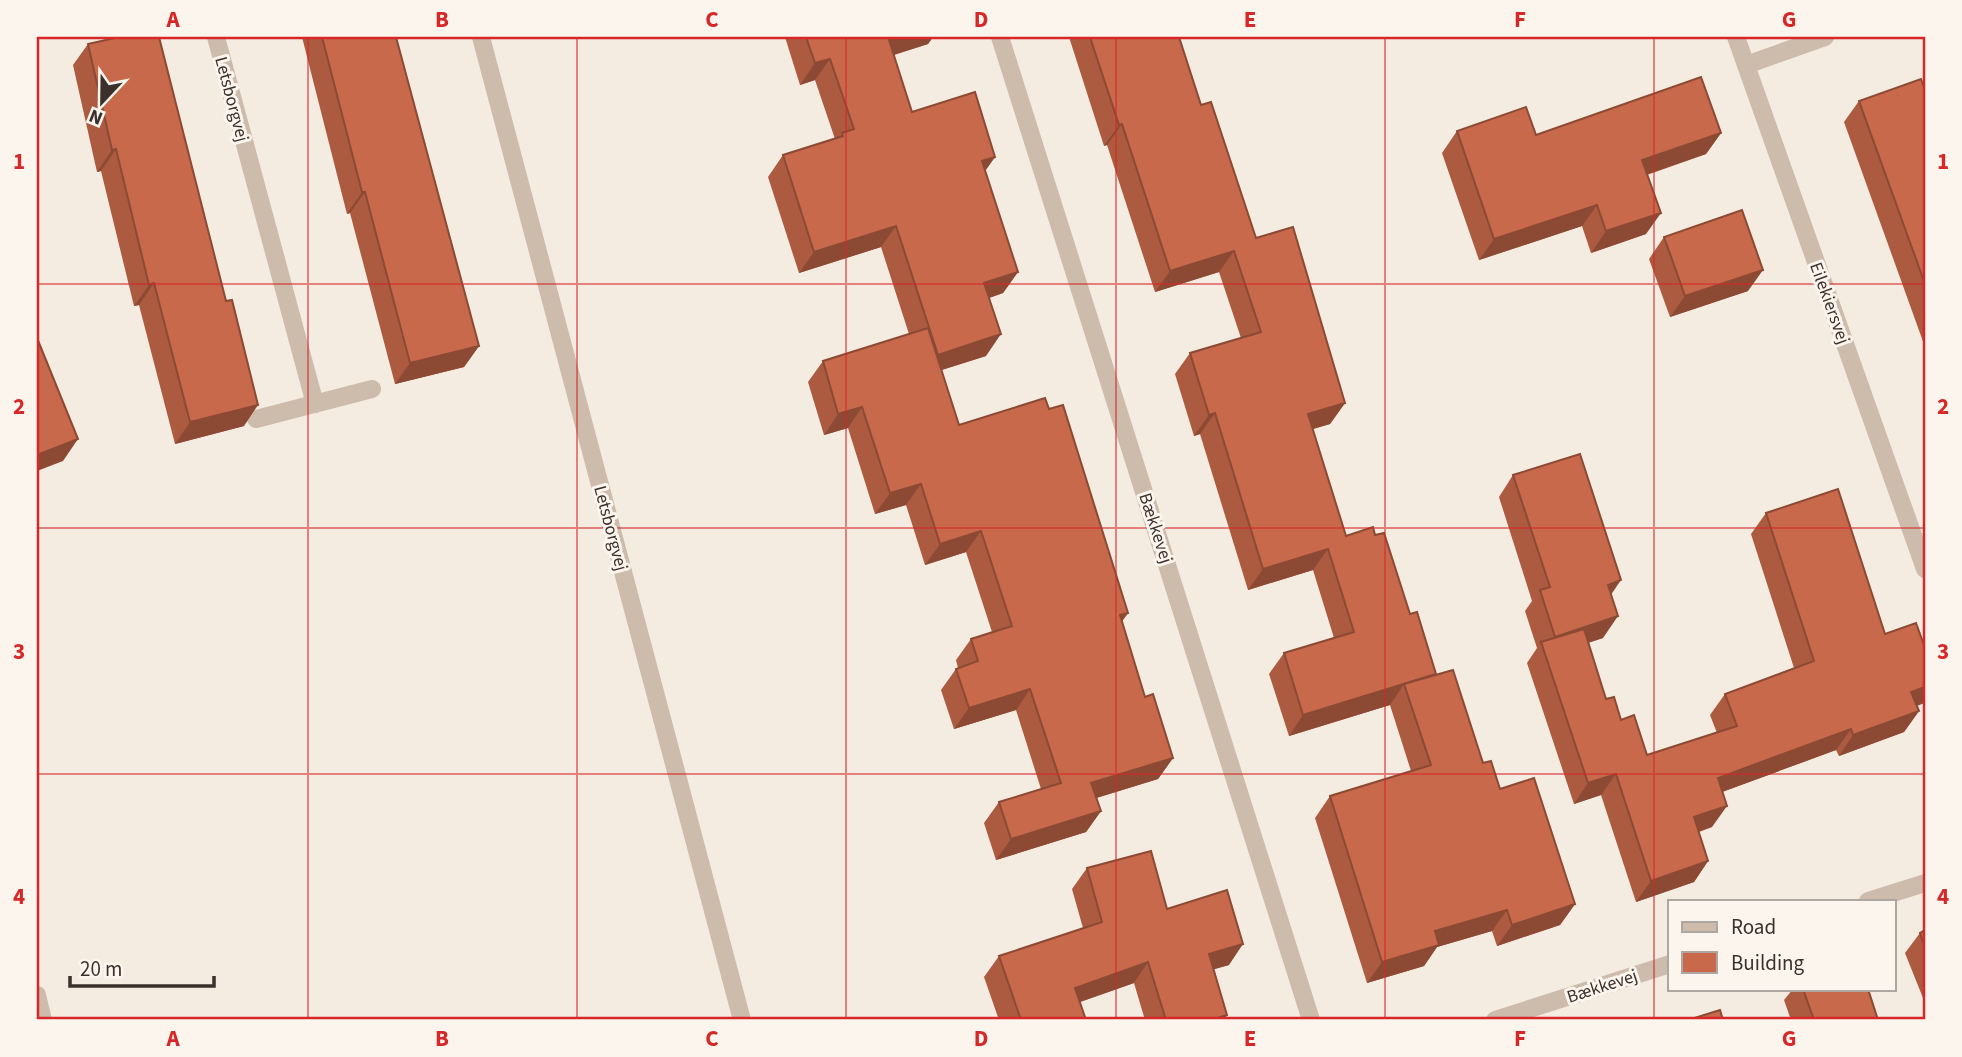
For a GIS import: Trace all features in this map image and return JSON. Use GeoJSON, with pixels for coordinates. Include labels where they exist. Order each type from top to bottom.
{"type":"FeatureCollection","features":[{"type":"Feature","properties":{"kind":"street","name":"Letsborgvej"},"geometry":{"type":"LineString","coordinates":[[216,37],[315,404]]}},
{"type":"Feature","properties":{"kind":"street","name":"Letsborgvej"},"geometry":{"type":"LineString","coordinates":[[481,37],[742,1020]]}},
{"type":"Feature","properties":{"kind":"street","name":"Bækkevej"},"geometry":{"type":"LineString","coordinates":[[1000,37],[1311,1020]]}},
{"type":"Feature","properties":{"kind":"street","name":"Eilekiersvej"},"geometry":{"type":"LineString","coordinates":[[1736,37],[1925,569]]}},
{"type":"Feature","properties":{"kind":"street"},"geometry":{"type":"LineString","coordinates":[[1746,65],[1825,37]]}},
{"type":"Feature","properties":{"kind":"street"},"geometry":{"type":"LineString","coordinates":[[256,419],[372,389]]}},
{"type":"Feature","properties":{"kind":"street"},"geometry":{"type":"LineString","coordinates":[[1871,900],[1925,883]]}},
{"type":"Feature","properties":{"kind":"street","name":"Bækkevej"},"geometry":{"type":"LineString","coordinates":[[1495,1020],[1668,965]]}},
{"type":"Feature","properties":{"kind":"street"},"geometry":{"type":"LineString","coordinates":[[37,995],[43,1020]]}},
{"type":"Feature","properties":{"kind":"building"},"geometry":{"type":"Polygon","coordinates":[[[119,37],[159,37],[226,301],[232,300],[258,405],[190,422],[154,283],[149,285],[116,149],[112,150],[88,44],[119,37]]]}},
{"type":"Feature","properties":{"kind":"building"},"geometry":{"type":"Polygon","coordinates":[[[322,37],[396,37],[479,346],[410,363],[322,37]]]}},
{"type":"Feature","properties":{"kind":"building"},"geometry":{"type":"Polygon","coordinates":[[[806,37],[898,37],[889,40],[912,112],[975,92],[995,157],[982,161],[1018,272],[984,283],[1001,334],[938,355],[896,226],[814,252],[783,155],[843,136],[842,133],[854,129],[830,59],[815,63],[806,37]]]}},
{"type":"Feature","properties":{"kind":"building"},"geometry":{"type":"Polygon","coordinates":[[[1090,37],[1179,37],[1201,105],[1211,102],[1256,238],[1293,227],[1345,403],[1308,414],[1346,536],[1373,527],[1375,535],[1384,533],[1410,614],[1417,612],[1436,674],[1303,715],[1284,653],[1354,632],[1328,549],[1263,569],[1215,413],[1209,415],[1190,353],[1261,332],[1234,251],[1170,271],[1122,124],[1119,125],[1090,37]]]}},
{"type":"Feature","properties":{"kind":"building"},"geometry":{"type":"Polygon","coordinates":[[[1701,77],[1721,133],[1642,160],[1661,213],[1606,231],[1597,205],[1494,239],[1457,131],[1526,107],[1536,135],[1701,77]]]}},
{"type":"Feature","properties":{"kind":"building"},"geometry":{"type":"Polygon","coordinates":[[[1921,79],[1925,90],[1925,284],[1859,101],[1921,79]]]}},
{"type":"Feature","properties":{"kind":"building"},"geometry":{"type":"Polygon","coordinates":[[[1742,210],[1763,270],[1685,296],[1664,237],[1742,210]]]}},
{"type":"Feature","properties":{"kind":"building"},"geometry":{"type":"Polygon","coordinates":[[[928,328],[959,425],[1045,398],[1049,409],[1063,405],[1128,613],[1120,615],[1145,697],[1153,694],[1173,758],[1091,783],[1101,811],[1011,839],[999,802],[1061,783],[1030,689],[969,708],[956,669],[978,661],[971,639],[1012,626],[981,531],[940,544],[921,484],[890,493],[862,407],[838,414],[823,361],[928,328]]]}},
{"type":"Feature","properties":{"kind":"building"},"geometry":{"type":"Polygon","coordinates":[[[37,338],[78,439],[37,455],[37,338]]]}},
{"type":"Feature","properties":{"kind":"building"},"geometry":{"type":"Polygon","coordinates":[[[1580,454],[1621,580],[1608,585],[1618,616],[1555,637],[1540,590],[1550,587],[1513,475],[1580,454]]]}},
{"type":"Feature","properties":{"kind":"building"},"geometry":{"type":"Polygon","coordinates":[[[1838,489],[1885,634],[1916,623],[1925,648],[1925,687],[1911,692],[1919,711],[1853,735],[1851,729],[1718,778],[1727,806],[1694,817],[1708,861],[1651,881],[1616,774],[1588,783],[1541,642],[1584,629],[1606,699],[1614,697],[1621,720],[1634,715],[1647,755],[1737,726],[1725,694],[1814,661],[1766,513],[1838,489]]]}},
{"type":"Feature","properties":{"kind":"building"},"geometry":{"type":"Polygon","coordinates":[[[1453,670],[1483,763],[1491,761],[1500,789],[1534,778],[1575,904],[1512,925],[1507,910],[1435,931],[1439,945],[1382,962],[1330,796],[1431,765],[1404,684],[1453,670]]]}},
{"type":"Feature","properties":{"kind":"building"},"geometry":{"type":"Polygon","coordinates":[[[1151,851],[1167,909],[1227,890],[1243,944],[1209,954],[1227,1015],[1211,1020],[1166,1020],[1148,962],[1075,988],[1086,1020],[1021,1020],[999,956],[1102,922],[1087,868],[1151,851]]]}},
{"type":"Feature","properties":{"kind":"building"},"geometry":{"type":"Polygon","coordinates":[[[1925,930],[1925,947],[1920,933],[1925,930]]]}},
{"type":"Feature","properties":{"kind":"building"},"geometry":{"type":"Polygon","coordinates":[[[1803,990],[1868,990],[1878,1020],[1814,1020],[1803,990]]]}},
{"type":"Feature","properties":{"kind":"building"},"geometry":{"type":"Polygon","coordinates":[[[1720,1010],[1723,1020],[1688,1020],[1720,1010]]]}}]}
